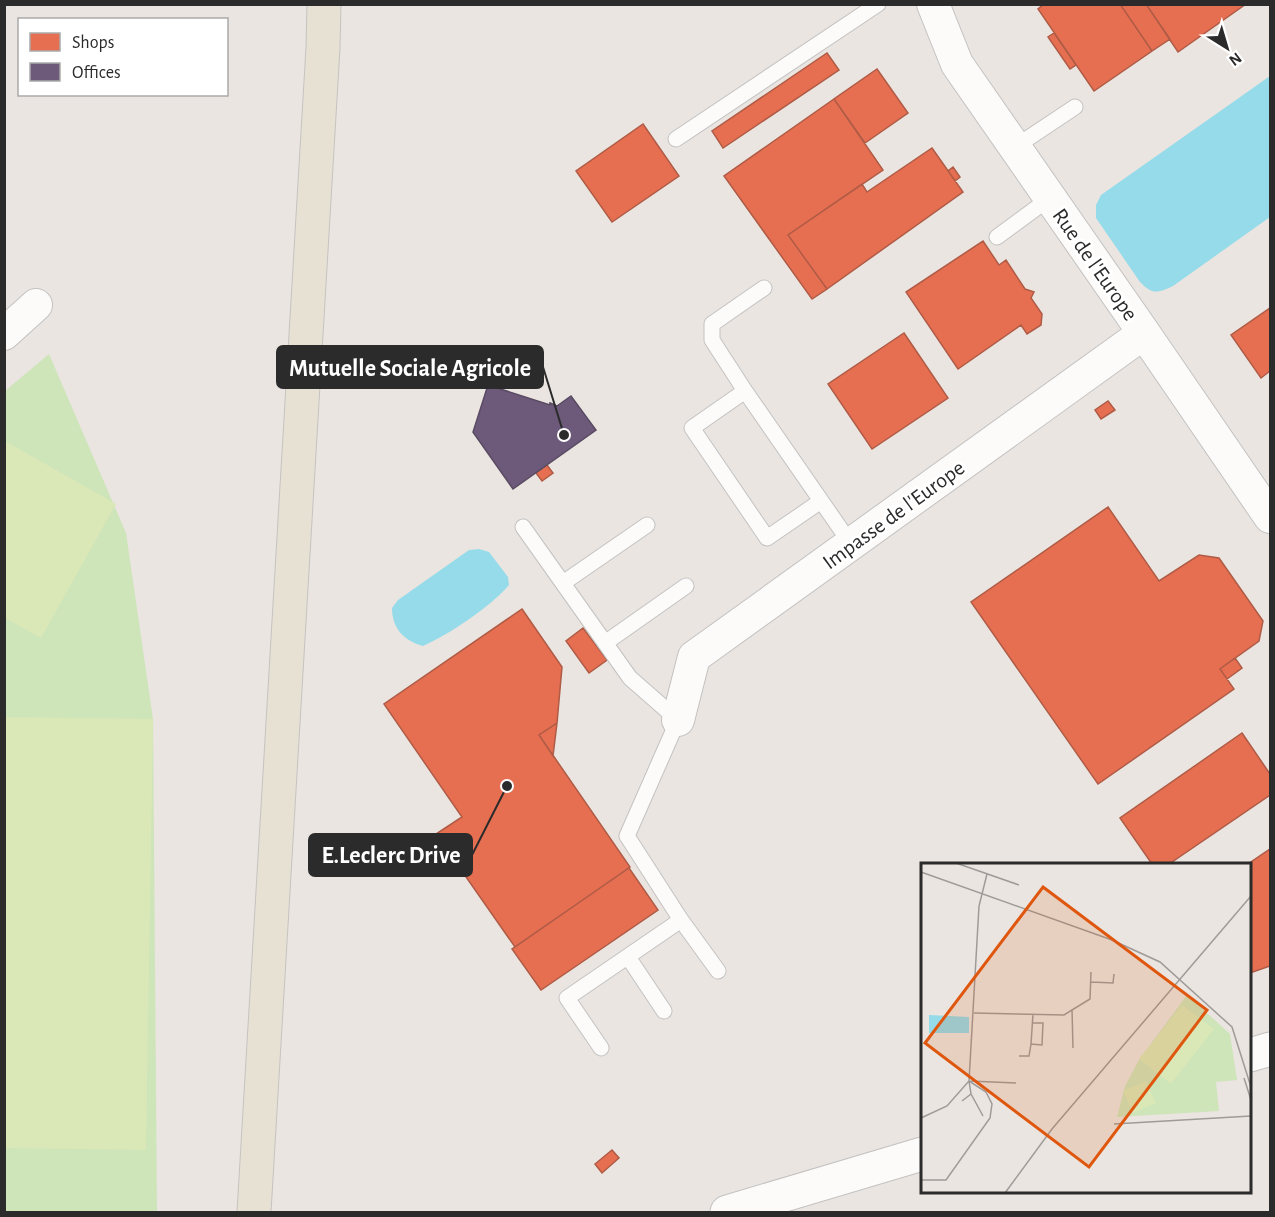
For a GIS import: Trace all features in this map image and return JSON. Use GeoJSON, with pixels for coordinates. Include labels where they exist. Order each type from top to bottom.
{"type":"FeatureCollection","features":[{"type":"Feature","properties":{"kind":"main road"},"geometry":{"type":"LineString","coordinates":[[254,1212],[324,4]]}},
{"type":"Feature","properties":{"kind":"street","name":"Rue de l'Europe"},"geometry":{"type":"LineString","coordinates":[[933,4],[957,64],[1270,517]]}},
{"type":"Feature","properties":{"kind":"street"},"geometry":{"type":"LineString","coordinates":[[4,334],[36,305]]}},
{"type":"Feature","properties":{"kind":"street","name":"Impasse de l'Europe"},"geometry":{"type":"LineString","coordinates":[[678,720],[694,657],[1144,333]]}},
{"type":"Feature","properties":{"kind":"street"},"geometry":{"type":"LineString","coordinates":[[1251,1055],[1270,1049]]}},
{"type":"Feature","properties":{"kind":"street"},"geometry":{"type":"LineString","coordinates":[[727,1212],[921,1154]]}},
{"type":"Feature","properties":{"kind":"lane"},"geometry":{"type":"LineString","coordinates":[[676,139],[878,4]]}},
{"type":"Feature","properties":{"kind":"lane"},"geometry":{"type":"LineString","coordinates":[[1015,147],[1075,107]]}},
{"type":"Feature","properties":{"kind":"lane"},"geometry":{"type":"LineString","coordinates":[[997,237],[1050,198]]}},
{"type":"Feature","properties":{"kind":"lane"},"geometry":{"type":"LineString","coordinates":[[764,288],[712,324],[712,340],[851,544]]}},
{"type":"Feature","properties":{"kind":"lane"},"geometry":{"type":"LineString","coordinates":[[745,391],[692,428],[767,538],[821,501]]}},
{"type":"Feature","properties":{"kind":"lane"},"geometry":{"type":"LineString","coordinates":[[563,583],[646,525]]}},
{"type":"Feature","properties":{"kind":"lane"},"geometry":{"type":"LineString","coordinates":[[523,527],[630,678],[678,720],[627,836],[681,920],[718,971]]}},
{"type":"Feature","properties":{"kind":"lane"},"geometry":{"type":"LineString","coordinates":[[605,643],[686,586]]}},
{"type":"Feature","properties":{"kind":"lane"},"geometry":{"type":"LineString","coordinates":[[601,1048],[567,998],[681,920]]}},
{"type":"Feature","properties":{"kind":"lane"},"geometry":{"type":"LineString","coordinates":[[628,957],[664,1011]]}},
{"type":"Feature","properties":{"kind":"green space"},"geometry":{"type":"Polygon","coordinates":[[[49,354],[126,533],[153,719],[157,1212],[5,1212],[5,391],[49,354]]]}},
{"type":"Feature","properties":{"kind":"green space"},"geometry":{"type":"Polygon","coordinates":[[[5,441],[116,504],[41,638],[5,618],[5,441]]]}},
{"type":"Feature","properties":{"kind":"green space"},"geometry":{"type":"Polygon","coordinates":[[[5,717],[153,719],[146,1150],[5,1148],[5,717]]]}},
{"type":"Feature","properties":{"kind":"water"},"geometry":{"type":"Polygon","coordinates":[[[1270,76],[1270,217],[1173,286],[1155,292],[1148,289],[1140,282],[1096,218],[1096,205],[1101,195],[1270,76]]]}},
{"type":"Feature","properties":{"kind":"water"},"geometry":{"type":"Polygon","coordinates":[[[479,549],[489,552],[508,577],[509,585],[481,611],[423,646],[410,641],[400,633],[394,622],[392,608],[398,600],[469,550],[479,549]]]}},
{"type":"Feature","properties":{"kind":"building: Shops"},"geometry":{"type":"Polygon","coordinates":[[[1044,4],[1120,4],[1152,51],[1094,91],[1038,9],[1044,4]]]}},
{"type":"Feature","properties":{"kind":"building: Shops"},"geometry":{"type":"Polygon","coordinates":[[[1120,4],[1146,4],[1170,39],[1152,51],[1120,4]]]}},
{"type":"Feature","properties":{"kind":"building: Shops"},"geometry":{"type":"Polygon","coordinates":[[[1146,4],[1246,4],[1178,52],[1146,4]]]}},
{"type":"Feature","properties":{"kind":"building: Shops"},"geometry":{"type":"Polygon","coordinates":[[[1054,33],[1076,65],[1070,69],[1048,37],[1054,33]]]}},
{"type":"Feature","properties":{"kind":"building: Shops"},"geometry":{"type":"Polygon","coordinates":[[[827,53],[839,70],[723,148],[712,131],[827,53]]]}},
{"type":"Feature","properties":{"kind":"building: Shops"},"geometry":{"type":"Polygon","coordinates":[[[877,69],[908,113],[865,143],[834,99],[877,69]]]}},
{"type":"Feature","properties":{"kind":"building: Shops"},"geometry":{"type":"Polygon","coordinates":[[[834,99],[883,170],[788,235],[827,289],[812,299],[724,176],[834,99]]]}},
{"type":"Feature","properties":{"kind":"building: Shops"},"geometry":{"type":"Polygon","coordinates":[[[643,124],[679,176],[612,222],[576,171],[643,124]]]}},
{"type":"Feature","properties":{"kind":"building: Shops"},"geometry":{"type":"Polygon","coordinates":[[[932,148],[963,192],[827,289],[788,235],[862,184],[867,192],[932,148]]]}},
{"type":"Feature","properties":{"kind":"building: Shops"},"geometry":{"type":"Polygon","coordinates":[[[953,167],[960,177],[955,181],[948,171],[953,167]]]}},
{"type":"Feature","properties":{"kind":"building: Shops"},"geometry":{"type":"Polygon","coordinates":[[[983,241],[999,265],[1006,260],[1025,289],[1034,292],[1031,298],[1042,314],[1041,325],[1027,334],[1021,325],[958,369],[906,292],[983,241]]]}},
{"type":"Feature","properties":{"kind":"building: Shops"},"geometry":{"type":"Polygon","coordinates":[[[1270,308],[1270,371],[1261,378],[1231,335],[1270,308]]]}},
{"type":"Feature","properties":{"kind":"building: Shops"},"geometry":{"type":"Polygon","coordinates":[[[904,333],[948,398],[872,449],[828,384],[904,333]]]}},
{"type":"Feature","properties":{"kind":"building: Shops"},"geometry":{"type":"Polygon","coordinates":[[[1108,401],[1115,410],[1101,419],[1095,410],[1108,401]]]}},
{"type":"Feature","properties":{"kind":"building: Shops"},"geometry":{"type":"Polygon","coordinates":[[[547,465],[553,473],[542,481],[536,473],[547,465]]]}},
{"type":"Feature","properties":{"kind":"building: Shops"},"geometry":{"type":"Polygon","coordinates":[[[1108,507],[1159,581],[1199,555],[1219,558],[1263,621],[1259,641],[1220,669],[1234,689],[1098,784],[971,602],[1108,507]]]}},
{"type":"Feature","properties":{"kind":"building: Shops"},"geometry":{"type":"Polygon","coordinates":[[[522,609],[562,667],[557,723],[539,735],[630,867],[515,947],[436,834],[462,817],[384,704],[522,609]]]}},
{"type":"Feature","properties":{"kind":"building: Shops"},"geometry":{"type":"Polygon","coordinates":[[[583,628],[607,660],[589,673],[566,641],[583,628]]]}},
{"type":"Feature","properties":{"kind":"building: Shops"},"geometry":{"type":"Polygon","coordinates":[[[1235,658],[1242,668],[1227,679],[1220,669],[1235,658]]]}},
{"type":"Feature","properties":{"kind":"building: Shops"},"geometry":{"type":"Polygon","coordinates":[[[557,723],[553,756],[539,735],[557,723]]]}},
{"type":"Feature","properties":{"kind":"building: Shops"},"geometry":{"type":"Polygon","coordinates":[[[1242,733],[1270,774],[1270,795],[1170,863],[1151,863],[1120,818],[1242,733]]]}},
{"type":"Feature","properties":{"kind":"building: Shops"},"geometry":{"type":"Polygon","coordinates":[[[1270,849],[1270,966],[1251,973],[1251,863],[1270,849]]]}},
{"type":"Feature","properties":{"kind":"building: Shops"},"geometry":{"type":"Polygon","coordinates":[[[629,868],[658,910],[541,990],[512,949],[629,868]]]}},
{"type":"Feature","properties":{"kind":"building: Shops"},"geometry":{"type":"Polygon","coordinates":[[[612,1150],[619,1158],[602,1173],[595,1164],[612,1150]]]}},
{"type":"Feature","properties":{"kind":"building: Offices"},"geometry":{"type":"Polygon","coordinates":[[[488,385],[557,406],[571,396],[596,430],[513,489],[473,432],[488,385]]]}},
{"type":"Feature","properties":{"kind":"place","name":"Mutuelle Sociale Agricole"},"geometry":{"type":"Point","coordinates":[564,435]}},
{"type":"Feature","properties":{"kind":"place","name":"E.Leclerc Drive"},"geometry":{"type":"Point","coordinates":[507,786]}}]}
